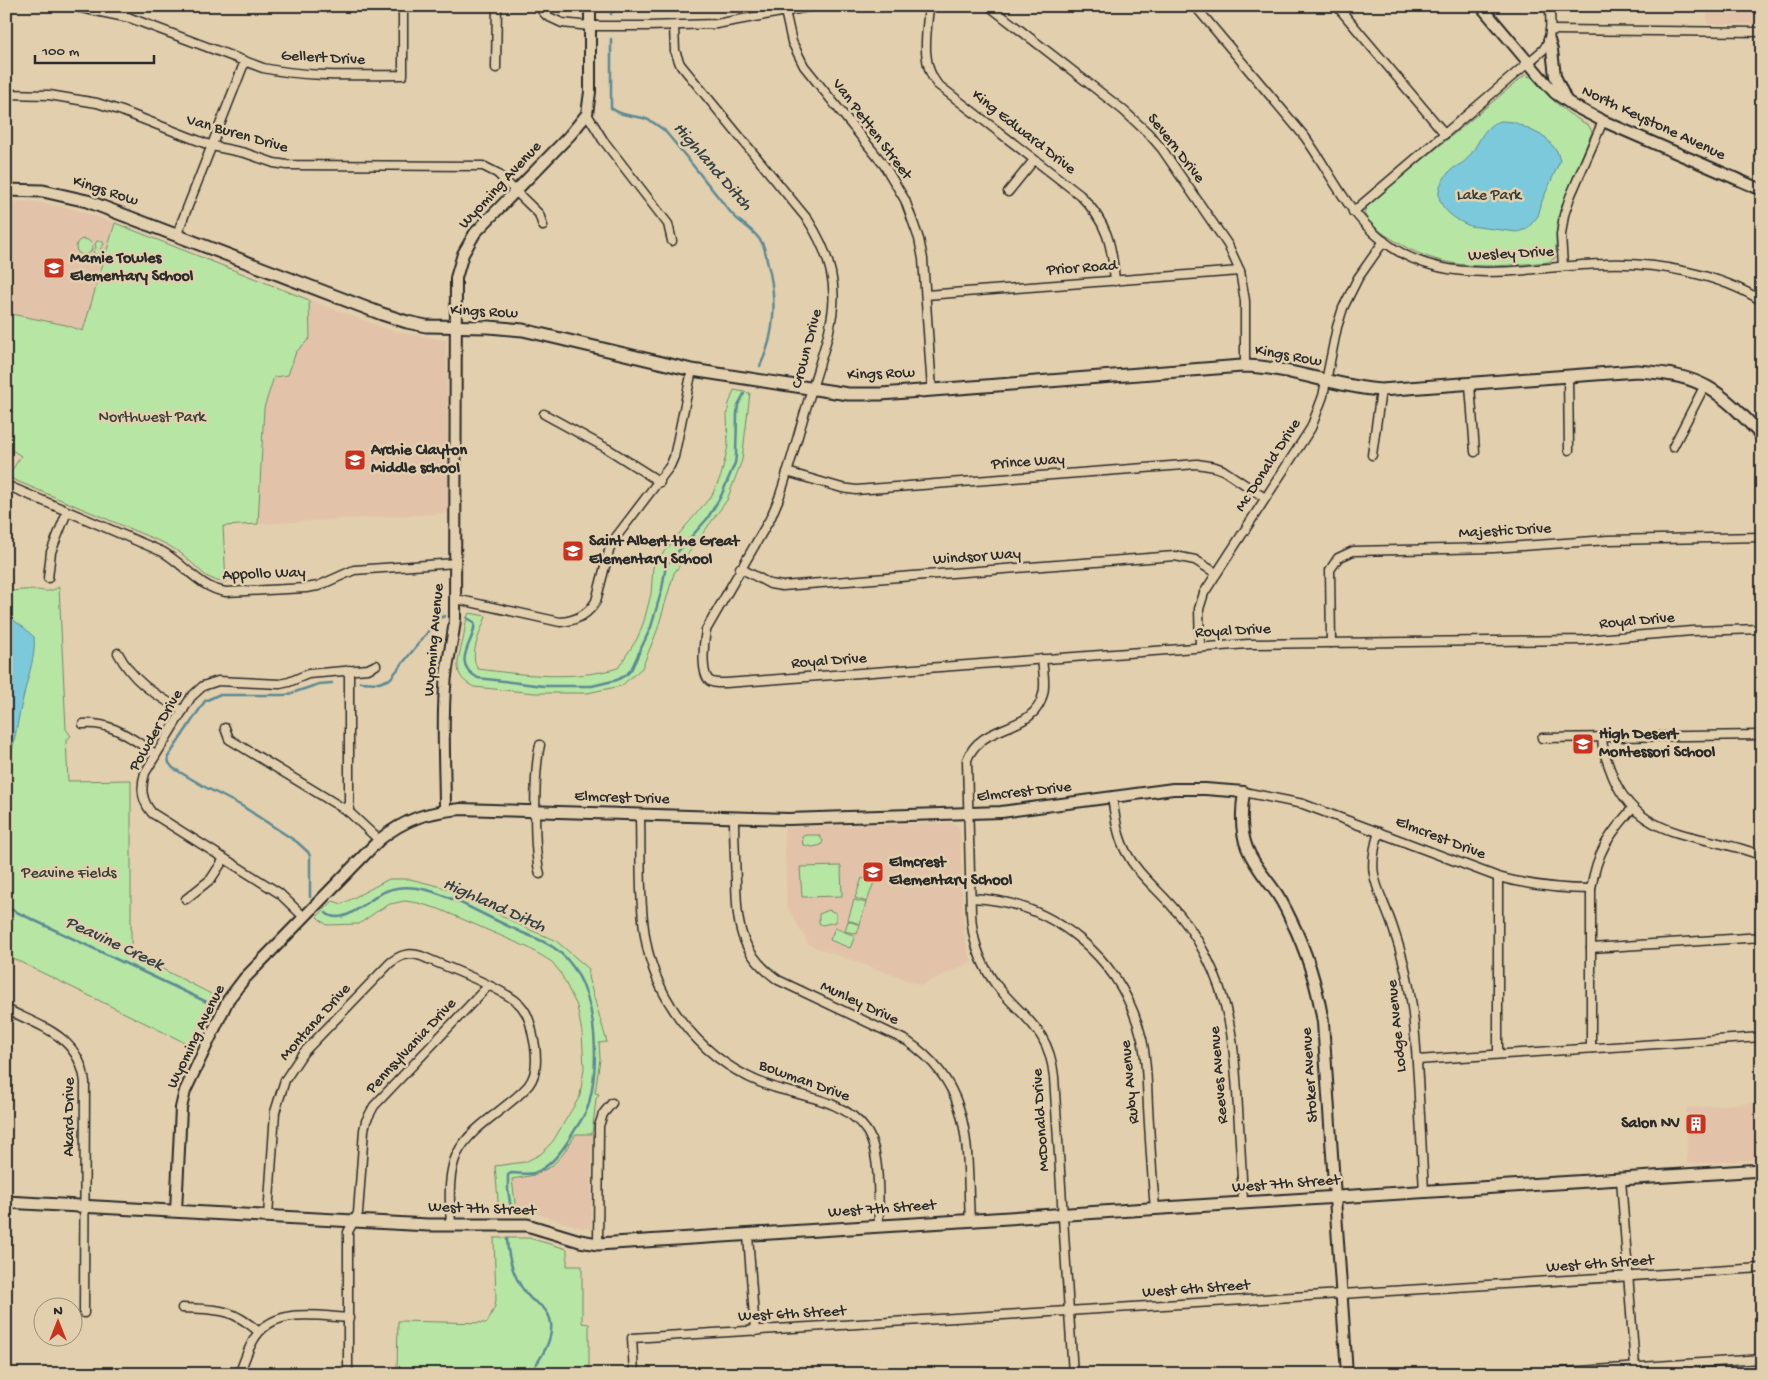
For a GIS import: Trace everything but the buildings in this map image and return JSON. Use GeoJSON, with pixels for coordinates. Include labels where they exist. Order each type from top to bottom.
{"type":"FeatureCollection","features":[{"type":"Feature","properties":{"kind":"main road","name":"Kings Row"},"geometry":{"type":"LineString","coordinates":[[6,190],[38,191],[76,197],[177,234],[397,320],[426,326],[488,327],[523,330],[692,370],[812,389],[860,394],[1245,366],[1266,368],[1380,390],[1622,371],[1653,372],[1706,384],[1727,400],[1762,436]]}},
{"type":"Feature","properties":{"kind":"main road","name":"West 7th Street"},"geometry":{"type":"LineString","coordinates":[[6,1202],[451,1226],[527,1225],[580,1241],[598,1244],[1762,1170]]}},
{"type":"Feature","properties":{"kind":"street","name":"Gellert Drive"},"geometry":{"type":"LineString","coordinates":[[71,6],[130,18],[273,70],[302,74],[403,75],[403,6]]}},
{"type":"Feature","properties":{"kind":"street"},"geometry":{"type":"LineString","coordinates":[[496,68],[497,6]]}},
{"type":"Feature","properties":{"kind":"street"},"geometry":{"type":"LineString","coordinates":[[538,6],[547,16],[554,20],[562,23],[590,26],[716,24],[814,6]]}},
{"type":"Feature","properties":{"kind":"street"},"geometry":{"type":"LineString","coordinates":[[590,6],[590,92],[587,114],[603,140],[668,224],[672,241]]}},
{"type":"Feature","properties":{"kind":"street","name":"King Edward Drive"},"geometry":{"type":"LineString","coordinates":[[929,6],[926,55],[931,76],[937,84],[1080,195],[1097,215],[1110,240],[1116,281]]}},
{"type":"Feature","properties":{"kind":"street","name":"Severn Drive"},"geometry":{"type":"LineString","coordinates":[[989,6],[1116,104],[1149,134],[1162,149],[1228,245],[1240,271],[1245,301],[1245,366]]}},
{"type":"Feature","properties":{"kind":"street","name":"Wesley Drive"},"geometry":{"type":"LineString","coordinates":[[1195,6],[1305,137],[1354,212],[1384,241],[1410,256],[1445,269],[1465,272],[1496,272],[1608,264],[1642,266],[1692,273],[1724,282],[1762,301]]}},
{"type":"Feature","properties":{"kind":"street"},"geometry":{"type":"LineString","coordinates":[[1337,6],[1445,134]]}},
{"type":"Feature","properties":{"kind":"street","name":"North Keystone Avenue"},"geometry":{"type":"LineString","coordinates":[[1481,6],[1555,93],[1584,112],[1762,190]]}},
{"type":"Feature","properties":{"kind":"street"},"geometry":{"type":"LineString","coordinates":[[1550,6],[1550,35],[1554,76],[1565,99]]}},
{"type":"Feature","properties":{"kind":"street","name":"Van Petten Street"},"geometry":{"type":"LineString","coordinates":[[786,12],[792,42],[804,66],[884,165],[905,200],[919,239],[923,260],[932,390]]}},
{"type":"Feature","properties":{"kind":"street","name":"Crown Drive"},"geometry":{"type":"LineString","coordinates":[[674,26],[675,51],[680,64],[808,220],[825,250],[833,280],[833,312],[830,329],[776,507],[706,630],[704,655],[705,674],[708,678]]}},
{"type":"Feature","properties":{"kind":"street"},"geometry":{"type":"LineString","coordinates":[[1550,35],[1762,32]]}},
{"type":"Feature","properties":{"kind":"street"},"geometry":{"type":"LineString","coordinates":[[1354,212],[1528,61],[1544,50],[1550,35]]}},
{"type":"Feature","properties":{"kind":"street"},"geometry":{"type":"LineString","coordinates":[[177,234],[245,61]]}},
{"type":"Feature","properties":{"kind":"street","name":"Van Buren Drive"},"geometry":{"type":"LineString","coordinates":[[6,94],[49,95],[97,103],[212,146],[236,150],[274,163],[287,165],[482,166],[497,172],[539,214],[543,226]]}},
{"type":"Feature","properties":{"kind":"street","name":"Wyoming Avenue"},"geometry":{"type":"LineString","coordinates":[[176,1211],[181,1108],[188,1082],[235,989],[378,840],[410,820],[445,810],[445,685],[454,630],[456,599],[456,278],[463,254],[476,233],[570,136],[587,114]]}},
{"type":"Feature","properties":{"kind":"street"},"geometry":{"type":"LineString","coordinates":[[1563,266],[1561,234],[1566,206],[1603,121]]}},
{"type":"Feature","properties":{"kind":"street"},"geometry":{"type":"LineString","coordinates":[[1008,192],[1034,160]]}},
{"type":"Feature","properties":{"kind":"street","name":"Mc Donald Drive"},"geometry":{"type":"LineString","coordinates":[[1200,647],[1199,609],[1204,593],[1311,428],[1320,409],[1337,327],[1345,302],[1358,278],[1384,241]]}},
{"type":"Feature","properties":{"kind":"street","name":"Prior Road"},"geometry":{"type":"LineString","coordinates":[[926,295],[1240,271]]}},
{"type":"Feature","properties":{"kind":"street"},"geometry":{"type":"LineString","coordinates":[[456,599],[560,622],[580,618],[592,608],[596,601],[613,541],[660,482],[674,457],[692,370]]}},
{"type":"Feature","properties":{"kind":"street"},"geometry":{"type":"LineString","coordinates":[[1568,376],[1569,450]]}},
{"type":"Feature","properties":{"kind":"street"},"geometry":{"type":"LineString","coordinates":[[1470,384],[1474,452]]}},
{"type":"Feature","properties":{"kind":"street"},"geometry":{"type":"LineString","coordinates":[[1673,447],[1706,384]]}},
{"type":"Feature","properties":{"kind":"street"},"geometry":{"type":"LineString","coordinates":[[1372,455],[1380,390]]}},
{"type":"Feature","properties":{"kind":"street"},"geometry":{"type":"LineString","coordinates":[[544,414],[608,449],[660,482]]}},
{"type":"Feature","properties":{"kind":"street","name":"Prince Way"},"geometry":{"type":"LineString","coordinates":[[787,472],[842,488],[856,490],[1197,464],[1222,470],[1265,498]]}},
{"type":"Feature","properties":{"kind":"street","name":"Appollo Way"},"geometry":{"type":"LineString","coordinates":[[6,485],[163,552],[185,567],[201,583],[217,591],[306,588],[318,586],[343,573],[359,569],[456,563]]}},
{"type":"Feature","properties":{"kind":"street"},"geometry":{"type":"LineString","coordinates":[[48,578],[51,552],[67,512]]}},
{"type":"Feature","properties":{"kind":"street","name":"Majestic Drive"},"geometry":{"type":"LineString","coordinates":[[1331,643],[1330,570],[1338,558],[1353,551],[1494,548],[1608,540],[1762,538]]}},
{"type":"Feature","properties":{"kind":"street","name":"Windsor Way"},"geometry":{"type":"LineString","coordinates":[[740,568],[770,584],[782,586],[1175,556],[1195,560],[1216,573]]}},
{"type":"Feature","properties":{"kind":"street","name":"Royal Drive"},"geometry":{"type":"LineString","coordinates":[[708,678],[717,683],[726,683],[1248,644],[1584,640],[1683,632],[1762,630]]}},
{"type":"Feature","properties":{"kind":"street"},"geometry":{"type":"LineString","coordinates":[[118,653],[124,664],[140,683],[183,711]]}},
{"type":"Feature","properties":{"kind":"street","name":"McDonald Drive"},"geometry":{"type":"LineString","coordinates":[[1042,659],[1044,694],[1036,710],[1021,722],[985,737],[977,743],[969,755],[967,766],[972,928],[977,950],[995,984],[1040,1032],[1050,1056],[1054,1077],[1073,1374]]}},
{"type":"Feature","properties":{"kind":"street","name":"Powder Drive"},"geometry":{"type":"LineString","coordinates":[[304,917],[279,893],[158,819],[146,806],[142,782],[156,754],[196,691],[210,683],[218,681],[280,684],[308,674],[368,669],[376,665]]}},
{"type":"Feature","properties":{"kind":"street"},"geometry":{"type":"LineString","coordinates":[[349,670],[349,812]]}},
{"type":"Feature","properties":{"kind":"street"},"geometry":{"type":"LineString","coordinates":[[83,724],[94,723],[112,727],[156,754]]}},
{"type":"Feature","properties":{"kind":"street"},"geometry":{"type":"LineString","coordinates":[[225,728],[229,739],[349,812],[378,840]]}},
{"type":"Feature","properties":{"kind":"street"},"geometry":{"type":"LineString","coordinates":[[1542,738],[1762,735]]}},
{"type":"Feature","properties":{"kind":"street"},"geometry":{"type":"LineString","coordinates":[[1602,737],[1604,754],[1616,782],[1633,808],[1652,822],[1682,836],[1725,843],[1762,856]]}},
{"type":"Feature","properties":{"kind":"street"},"geometry":{"type":"LineString","coordinates":[[540,745],[536,811],[537,857],[540,874]]}},
{"type":"Feature","properties":{"kind":"street","name":"Elmcrest Drive"},"geometry":{"type":"LineString","coordinates":[[445,810],[788,819],[1018,811],[1173,789],[1205,789],[1244,792],[1303,804],[1498,876],[1530,884],[1591,889]]}},
{"type":"Feature","properties":{"kind":"street","name":"Stoker Avenue"},"geometry":{"type":"LineString","coordinates":[[1244,792],[1241,822],[1246,847],[1252,859],[1284,905],[1300,939],[1315,981],[1320,1004],[1323,1022],[1347,1374]]}},
{"type":"Feature","properties":{"kind":"street","name":"Reeves Avenue"},"geometry":{"type":"LineString","coordinates":[[1112,797],[1118,829],[1126,852],[1138,870],[1187,924],[1204,952],[1222,993],[1234,1048],[1244,1204]]}},
{"type":"Feature","properties":{"kind":"street"},"geometry":{"type":"LineString","coordinates":[[1591,1048],[1591,889],[1595,866],[1600,853],[1615,828],[1633,808]]}},
{"type":"Feature","properties":{"kind":"street","name":"Bowman Drive"},"geometry":{"type":"LineString","coordinates":[[640,815],[642,907],[645,935],[658,979],[673,1009],[704,1046],[740,1072],[766,1085],[836,1106],[853,1115],[859,1121],[870,1136],[873,1145],[876,1164],[879,1227]]}},
{"type":"Feature","properties":{"kind":"street","name":"Munley Drive"},"geometry":{"type":"LineString","coordinates":[[734,818],[737,912],[739,928],[746,945],[763,968],[778,980],[907,1041],[925,1054],[940,1070],[952,1089],[963,1120],[970,1221]]}},
{"type":"Feature","properties":{"kind":"street","name":"Lodge Avenue"},"geometry":{"type":"LineString","coordinates":[[1379,832],[1374,850],[1373,873],[1377,889],[1393,929],[1407,977],[1413,1011],[1424,1192]]}},
{"type":"Feature","properties":{"kind":"street"},"geometry":{"type":"LineString","coordinates":[[186,899],[211,879],[224,859]]}},
{"type":"Feature","properties":{"kind":"street"},"geometry":{"type":"LineString","coordinates":[[1498,876],[1498,1054]]}},
{"type":"Feature","properties":{"kind":"street","name":"Ruby Avenue"},"geometry":{"type":"LineString","coordinates":[[971,898],[1018,905],[1056,922],[1094,952],[1114,976],[1137,1023],[1145,1056],[1154,1210]]}},
{"type":"Feature","properties":{"kind":"street"},"geometry":{"type":"LineString","coordinates":[[1591,948],[1762,937]]}},
{"type":"Feature","properties":{"kind":"street","name":"Montana Drive"},"geometry":{"type":"LineString","coordinates":[[268,1216],[274,1112],[285,1080],[303,1053],[390,963],[402,955],[409,954],[421,956],[510,996],[522,1006],[526,1013],[531,1027],[535,1050],[535,1072],[526,1089],[474,1132],[457,1155],[451,1182],[451,1226]]}},
{"type":"Feature","properties":{"kind":"street","name":"Pennsylvania Drive"},"geometry":{"type":"LineString","coordinates":[[348,1374],[348,1232],[359,1208],[364,1130],[370,1113],[488,986]]}},
{"type":"Feature","properties":{"kind":"street","name":"Akard Drive"},"geometry":{"type":"LineString","coordinates":[[6,1009],[58,1035],[75,1051],[80,1060],[85,1082],[84,1313]]}},
{"type":"Feature","properties":{"kind":"street"},"geometry":{"type":"LineString","coordinates":[[1416,1060],[1762,1037]]}},
{"type":"Feature","properties":{"kind":"street"},"geometry":{"type":"LineString","coordinates":[[598,1244],[599,1126],[603,1114],[612,1103]]}},
{"type":"Feature","properties":{"kind":"street"},"geometry":{"type":"LineString","coordinates":[[1621,1179],[1635,1367]]}},
{"type":"Feature","properties":{"kind":"street"},"geometry":{"type":"LineString","coordinates":[[748,1235],[755,1331]]}},
{"type":"Feature","properties":{"kind":"street","name":"West 6th Street"},"geometry":{"type":"LineString","coordinates":[[634,1374],[632,1338],[1762,1268]]}},
{"type":"Feature","properties":{"kind":"street"},"geometry":{"type":"LineString","coordinates":[[182,1308],[222,1310],[232,1313],[259,1332]]}},
{"type":"Feature","properties":{"kind":"street"},"geometry":{"type":"LineString","coordinates":[[239,1374],[250,1346],[267,1324],[285,1316],[294,1315],[349,1318]]}},
{"type":"Feature","properties":{"kind":"street"},"geometry":{"type":"LineString","coordinates":[[1534,1374],[1762,1359]]}},
{"type":"Feature","properties":{"kind":"shaded area"},"geometry":{"type":"Polygon","coordinates":[[[1707,6],[1762,6],[1762,24],[1707,24],[1707,6]]]}},
{"type":"Feature","properties":{"kind":"shaded area","name":"Mamie Towles Elementary School"},"geometry":{"type":"Polygon","coordinates":[[[6,201],[36,202],[70,208],[115,223],[83,331],[66,325],[6,313],[6,201]]]}},
{"type":"Feature","properties":{"kind":"shaded area","name":"Archie Clayton Middle school"},"geometry":{"type":"Polygon","coordinates":[[[309,300],[389,330],[446,340],[449,513],[258,524],[264,408],[274,377],[288,375],[296,352],[310,338],[309,300]]]}},
{"type":"Feature","properties":{"kind":"shaded area","name":"Elmcrest Elementary School"},"geometry":{"type":"Polygon","coordinates":[[[949,823],[957,825],[960,831],[964,932],[972,962],[921,985],[809,945],[787,906],[784,827],[949,823]]]}},
{"type":"Feature","properties":{"kind":"shaded area"},"geometry":{"type":"Polygon","coordinates":[[[1762,1102],[1762,1159],[1687,1164],[1687,1108],[1762,1102]]]}},
{"type":"Feature","properties":{"kind":"shaded area"},"geometry":{"type":"Polygon","coordinates":[[[576,1134],[592,1134],[591,1228],[582,1228],[535,1213],[516,1211],[512,1178],[535,1175],[552,1166],[563,1154],[576,1134]]]}},
{"type":"Feature","properties":{"kind":"green space","name":"Lake Park"},"geometry":{"type":"Polygon","coordinates":[[[1525,75],[1531,77],[1568,113],[1589,126],[1592,132],[1560,210],[1556,233],[1555,258],[1548,262],[1487,266],[1449,263],[1411,250],[1388,237],[1372,224],[1364,213],[1367,206],[1525,75]]]}},
{"type":"Feature","properties":{"kind":"green space","name":"Northwest Park"},"geometry":{"type":"Polygon","coordinates":[[[115,223],[309,300],[310,338],[296,352],[288,375],[274,377],[264,408],[258,524],[223,526],[226,582],[217,581],[206,576],[182,554],[166,544],[12,479],[9,475],[21,456],[6,446],[6,313],[66,325],[83,331],[115,223]]]}},
{"type":"Feature","properties":{"kind":"green space"},"geometry":{"type":"Polygon","coordinates":[[[84,239],[90,241],[92,247],[90,253],[84,255],[78,253],[76,247],[78,241],[84,239]]]}},
{"type":"Feature","properties":{"kind":"green space"},"geometry":{"type":"Polygon","coordinates":[[[97,241],[102,241],[104,244],[100,254],[97,256],[93,252],[97,241]]]}},
{"type":"Feature","properties":{"kind":"green space"},"geometry":{"type":"Polygon","coordinates":[[[734,390],[750,393],[742,460],[727,500],[674,573],[657,631],[642,668],[621,686],[587,693],[535,693],[474,687],[467,683],[459,673],[458,661],[469,613],[486,616],[475,650],[474,657],[478,669],[531,675],[566,676],[618,668],[637,639],[644,621],[651,594],[653,567],[712,495],[721,476],[728,446],[727,415],[734,390]]]}},
{"type":"Feature","properties":{"kind":"green space","name":"Peavine Fields"},"geometry":{"type":"Polygon","coordinates":[[[59,587],[66,729],[71,736],[66,740],[68,781],[131,780],[131,953],[219,998],[194,1047],[6,955],[6,591],[48,591],[59,587]]]}},
{"type":"Feature","properties":{"kind":"green space"},"geometry":{"type":"Polygon","coordinates":[[[819,835],[823,841],[821,845],[813,847],[803,845],[802,836],[819,835]]]}},
{"type":"Feature","properties":{"kind":"green space"},"geometry":{"type":"Polygon","coordinates":[[[841,866],[842,896],[802,897],[800,867],[841,866]]]}},
{"type":"Feature","properties":{"kind":"green space"},"geometry":{"type":"Polygon","coordinates":[[[862,878],[874,882],[867,902],[855,898],[862,878]]]}},
{"type":"Feature","properties":{"kind":"green space"},"geometry":{"type":"Polygon","coordinates":[[[389,879],[410,879],[446,888],[528,929],[555,940],[589,969],[588,977],[607,1042],[599,1043],[600,1059],[595,1093],[599,1094],[596,1099],[592,1134],[576,1134],[563,1154],[552,1166],[535,1175],[512,1179],[516,1211],[499,1212],[495,1166],[525,1162],[541,1154],[553,1141],[580,1096],[584,1068],[582,1032],[577,1006],[560,972],[552,962],[529,948],[439,909],[405,901],[390,904],[359,924],[327,925],[317,917],[333,901],[342,904],[389,879]]]}},
{"type":"Feature","properties":{"kind":"green space"},"geometry":{"type":"Polygon","coordinates":[[[854,900],[866,903],[860,924],[848,920],[854,900]]]}},
{"type":"Feature","properties":{"kind":"green space"},"geometry":{"type":"Polygon","coordinates":[[[829,910],[836,913],[836,922],[822,925],[819,923],[819,914],[829,910]]]}},
{"type":"Feature","properties":{"kind":"green space"},"geometry":{"type":"Polygon","coordinates":[[[848,921],[860,925],[857,934],[845,931],[848,921]]]}},
{"type":"Feature","properties":{"kind":"green space"},"geometry":{"type":"Polygon","coordinates":[[[835,928],[855,936],[850,948],[830,940],[835,928]]]}},
{"type":"Feature","properties":{"kind":"green space"},"geometry":{"type":"Polygon","coordinates":[[[494,1238],[529,1238],[567,1249],[567,1266],[582,1266],[582,1323],[589,1324],[589,1374],[397,1374],[398,1321],[487,1323],[495,1306],[496,1299],[494,1238]]]}},
{"type":"Feature","properties":{"kind":"water"},"geometry":{"type":"Polygon","coordinates":[[[1502,121],[1514,122],[1545,137],[1557,151],[1560,161],[1542,201],[1538,216],[1527,229],[1517,232],[1470,226],[1461,222],[1447,211],[1439,197],[1442,181],[1449,172],[1467,159],[1490,126],[1502,121]]]}},
{"type":"Feature","properties":{"kind":"water"},"geometry":{"type":"Polygon","coordinates":[[[6,618],[28,631],[34,637],[34,644],[33,657],[6,785],[6,618]]]}},
{"type":"Feature","properties":{"kind":"waterway","name":"Highland Ditch"},"geometry":{"type":"LineString","coordinates":[[611,14],[614,6]]}},
{"type":"Feature","properties":{"kind":"waterway","name":"Highland Ditch"},"geometry":{"type":"LineString","coordinates":[[611,39],[611,108],[623,114],[649,120],[664,130],[732,214],[755,234],[763,245],[772,287],[773,314],[769,341],[760,366]]}},
{"type":"Feature","properties":{"kind":"waterway","name":"Highland Ditch"},"geometry":{"type":"LineString","coordinates":[[467,618],[474,622],[474,629],[466,650],[465,665],[469,672],[478,678],[544,686],[592,686],[617,680],[626,675],[631,670],[651,627],[662,589],[666,565],[707,519],[721,496],[735,463],[738,405],[744,394]]}},
{"type":"Feature","properties":{"kind":"waterway","name":"Highland Ditch"},"geometry":{"type":"LineString","coordinates":[[360,682],[379,683],[390,679],[439,618],[445,616]]}},
{"type":"Feature","properties":{"kind":"waterway","name":"Highland Ditch"},"geometry":{"type":"LineString","coordinates":[[310,897],[310,856],[308,852],[297,842],[242,806],[173,768],[169,763],[168,757],[205,701],[218,695],[286,695],[319,684],[332,683]]}},
{"type":"Feature","properties":{"kind":"waterway","name":"Highland Ditch"},"geometry":{"type":"LineString","coordinates":[[326,913],[333,917],[341,917],[357,910],[380,894],[396,888],[407,887],[428,890],[459,902],[541,940],[563,955],[577,973],[589,1002],[594,1036],[594,1071],[588,1107],[566,1144],[546,1166],[534,1173],[511,1173],[508,1175],[511,1208]]}},
{"type":"Feature","properties":{"kind":"waterway","name":"Peavine Creek"},"geometry":{"type":"LineString","coordinates":[[6,907],[211,1004]]}},
{"type":"Feature","properties":{"kind":"waterway"},"geometry":{"type":"LineString","coordinates":[[507,1239],[509,1256],[517,1279],[531,1299],[545,1309],[550,1319],[551,1327],[548,1344],[529,1374]]}},
{"type":"Feature","properties":{"kind":"place","name":"Mamie Towles Elementary School"},"geometry":{"type":"Point","coordinates":[54,268]}},
{"type":"Feature","properties":{"kind":"place","name":"Archie Clayton Middle school"},"geometry":{"type":"Point","coordinates":[355,460]}},
{"type":"Feature","properties":{"kind":"place","name":"Saint Albert the Great Elementary School"},"geometry":{"type":"Point","coordinates":[573,551]}},
{"type":"Feature","properties":{"kind":"place","name":"High Desert Montessori School"},"geometry":{"type":"Point","coordinates":[1583,744]}},
{"type":"Feature","properties":{"kind":"place","name":"Elmcrest Elementary School"},"geometry":{"type":"Point","coordinates":[873,872]}},
{"type":"Feature","properties":{"kind":"place","name":"Salon NV"},"geometry":{"type":"Point","coordinates":[1696,1124]}}]}
